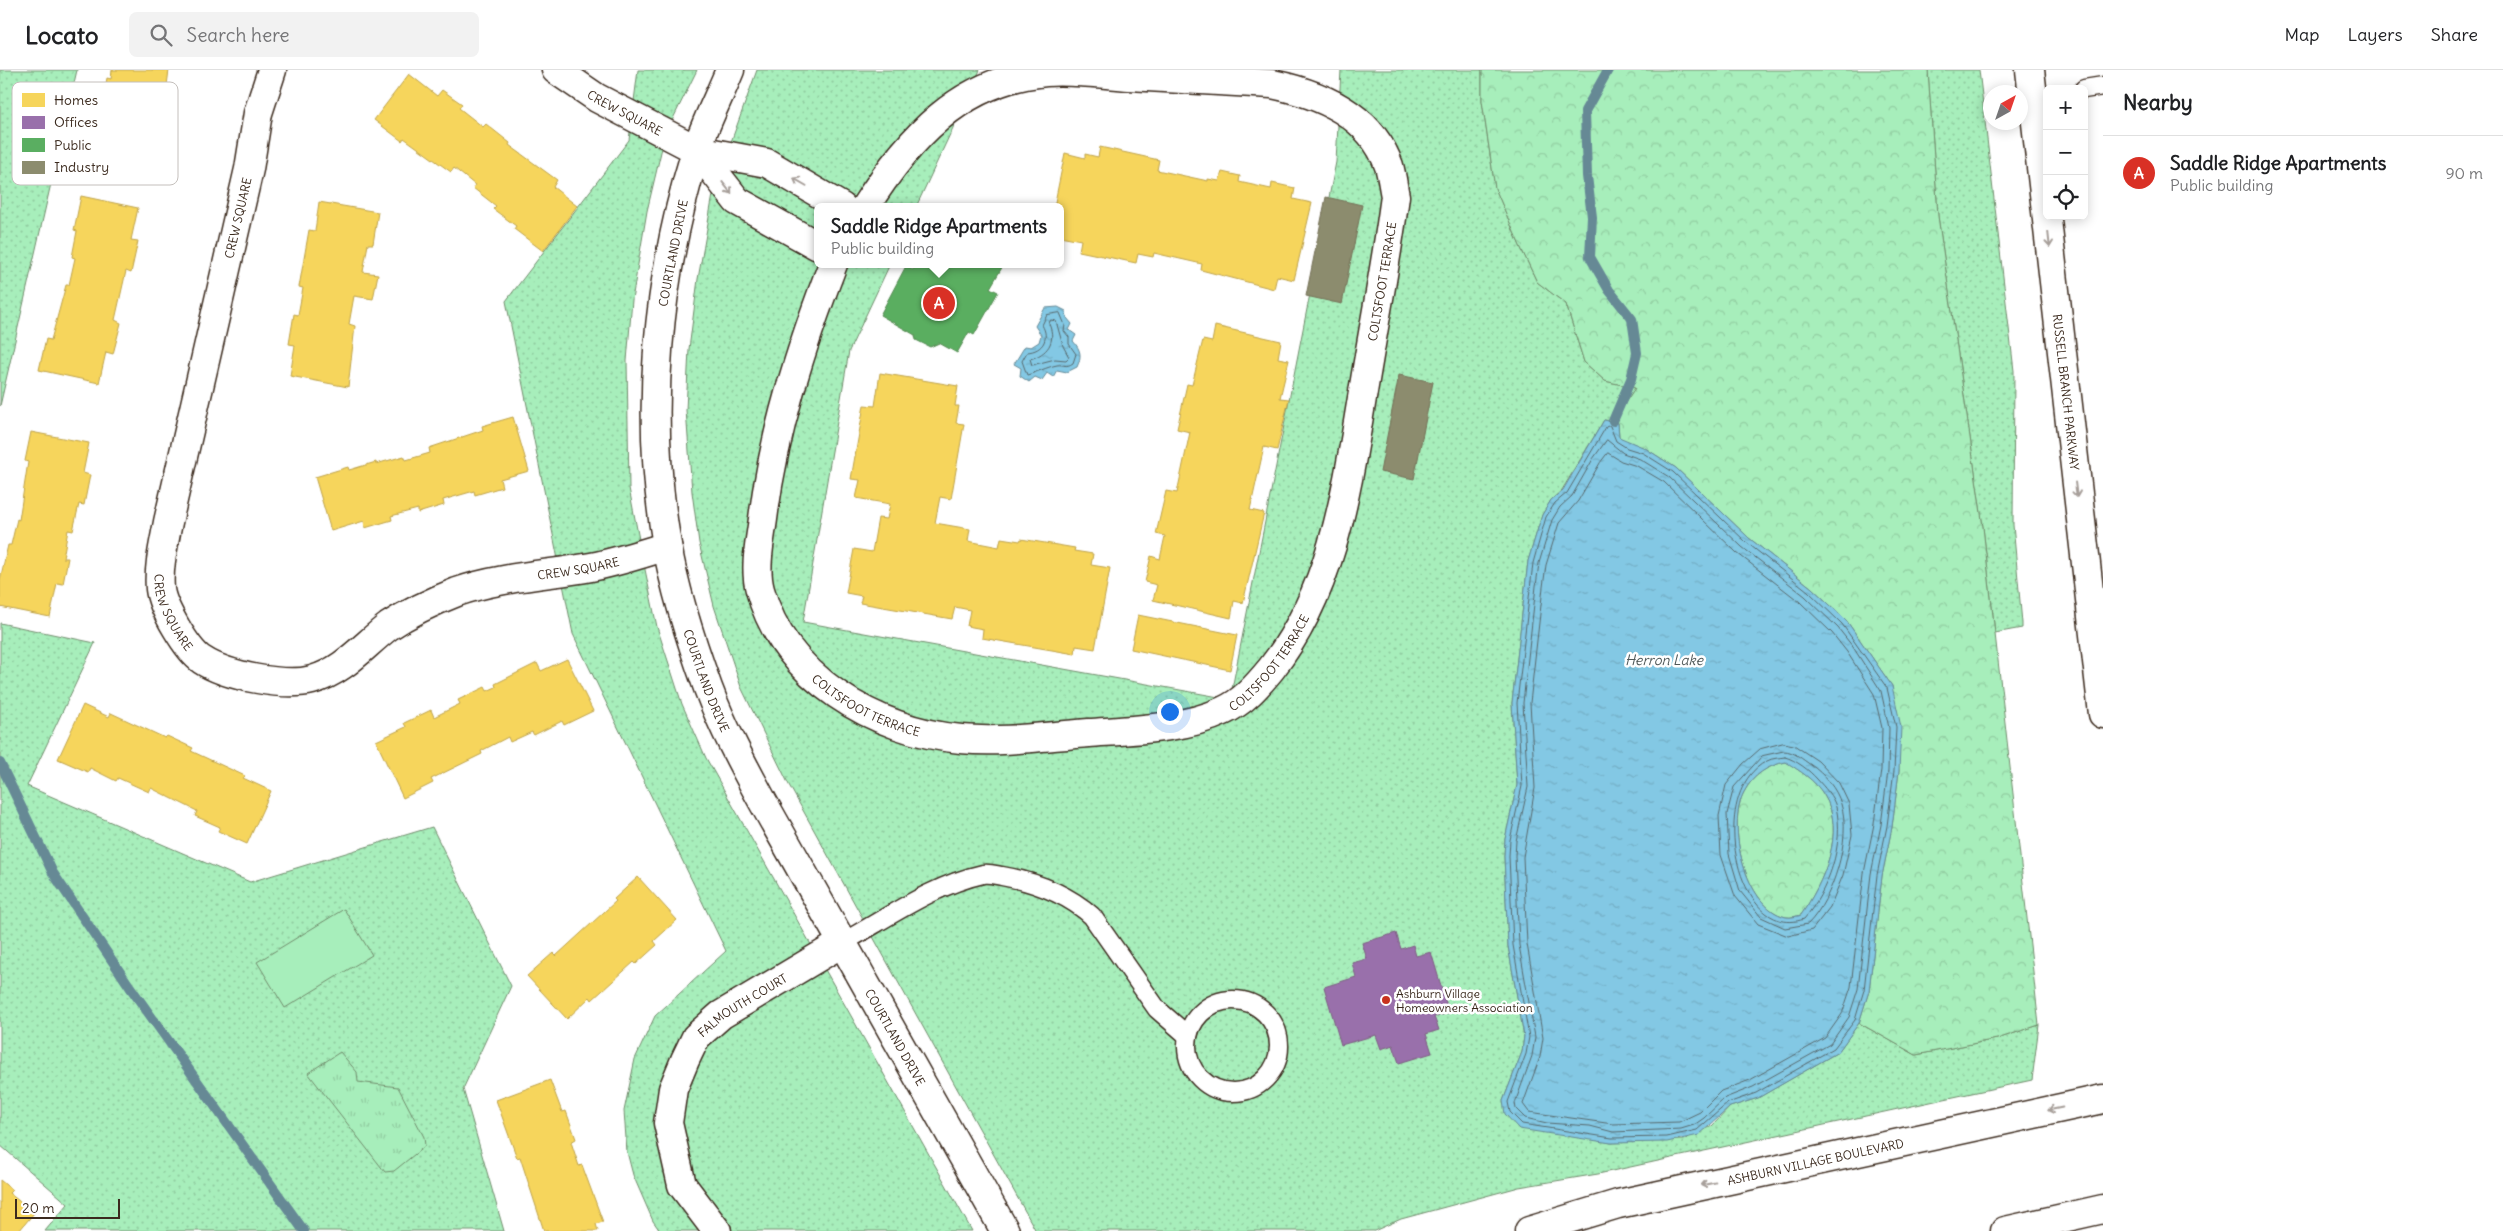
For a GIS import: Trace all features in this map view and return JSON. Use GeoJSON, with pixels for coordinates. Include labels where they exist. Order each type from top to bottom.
{"type":"FeatureCollection","features":[{"type":"Feature","properties":{"kind":"street","name":"CREW SQUARE"},"geometry":{"type":"LineString","coordinates":[[272,70],[258,113],[249,169],[170,512],[161,564],[160,591],[175,627],[202,660],[237,675],[272,681],[312,680],[353,659],[389,627],[416,610],[458,592],[507,580],[623,560],[667,546]]}},
{"type":"Feature","properties":{"kind":"street","name":"CREW SQUARE"},"geometry":{"type":"LineString","coordinates":[[556,70],[597,98],[697,150]]}},
{"type":"Feature","properties":{"kind":"street","name":"COURTLAND DRIVE"},"geometry":{"type":"LineString","coordinates":[[730,70],[697,150],[677,224],[663,291],[656,384],[658,471],[667,546],[689,630],[708,689],[732,744],[1005,1231]]}},
{"type":"Feature","properties":{"kind":"street","name":"RUSSELL BRANCH PARKWAY"},"geometry":{"type":"LineString","coordinates":[[2030,70],[2040,97],[2070,442],[2103,714]]}},
{"type":"Feature","properties":{"kind":"street","name":"COLTSFOOT TERRACE"},"geometry":{"type":"LineString","coordinates":[[832,268],[801,351],[782,415],[768,481],[759,552],[759,586],[770,617],[797,657],[812,675],[844,700],[876,718],[907,729],[959,739],[998,740],[1170,725],[1196,720],[1224,711],[1250,694],[1300,628],[1322,576],[1343,509],[1395,196],[1389,166],[1374,138],[1347,112],[1322,98],[1272,84],[1077,73],[1046,72],[1009,75],[941,114],[922,131],[889,169],[868,203]]}},
{"type":"Feature","properties":{"kind":"street"},"geometry":{"type":"LineString","coordinates":[[697,150],[766,163],[835,203]]}},
{"type":"Feature","properties":{"kind":"street"},"geometry":{"type":"LineString","coordinates":[[697,150],[737,201],[814,244]]}},
{"type":"Feature","properties":{"kind":"street","name":"FALMOUTH COURT"},"geometry":{"type":"LineString","coordinates":[[717,1231],[682,1185],[669,1131],[668,1123],[673,1089],[685,1060],[696,1037],[721,1015],[842,943]]}},
{"type":"Feature","properties":{"kind":"street","name":"ASHBURN VILLAGE BOULEVARD"},"geometry":{"type":"LineString","coordinates":[[1529,1231],[1618,1204],[2103,1099]]}},
{"type":"Feature","properties":{"kind":"street"},"geometry":{"type":"LineString","coordinates":[[2005,1231],[2103,1209]]}},
{"type":"Feature","properties":{"kind":"lane"},"geometry":{"type":"LineString","coordinates":[[2088,88],[2103,86]]}},
{"type":"Feature","properties":{"kind":"lane"},"geometry":{"type":"LineString","coordinates":[[842,943],[937,890],[985,873],[1025,880],[1058,893],[1092,916],[1157,1009],[1188,1036],[1188,1058],[1198,1077],[1216,1089],[1241,1092],[1262,1083],[1274,1068],[1279,1056],[1280,1042],[1272,1021],[1260,1008],[1242,1000],[1220,1001],[1199,1015],[1188,1036]]}},
{"type":"Feature","properties":{"kind":"green space"},"geometry":{"type":"Polygon","coordinates":[[[0,70],[77,70],[74,82],[12,82],[12,185],[51,185],[0,406],[0,70]]]}},
{"type":"Feature","properties":{"kind":"green space"},"geometry":{"type":"Polygon","coordinates":[[[638,70],[697,70],[665,135],[647,211],[632,300],[627,361],[629,488],[657,627],[682,704],[706,758],[972,1231],[660,1231],[653,1221],[633,1175],[627,1152],[624,1111],[635,1059],[655,1016],[726,951],[573,634],[506,301],[629,140],[638,70]]]}},
{"type":"Feature","properties":{"kind":"green space"},"geometry":{"type":"Polygon","coordinates":[[[757,70],[980,70],[918,203],[814,203],[814,268],[888,268],[849,351],[803,622],[1230,699],[1336,162],[1341,70],[1482,70],[1482,101],[1495,188],[1537,282],[1566,304],[1584,362],[1605,381],[1636,388],[1613,421],[1604,420],[1562,490],[1551,500],[1542,515],[1528,561],[1512,703],[1517,785],[1505,839],[1504,856],[1508,946],[1524,1036],[1522,1052],[1503,1101],[1588,1138],[1611,1143],[1683,1140],[1712,1126],[1730,1107],[1758,1098],[1838,1052],[1859,1023],[1916,1055],[1997,1039],[2039,1025],[2032,1080],[1598,1174],[1519,1187],[1401,1219],[1374,1231],[1036,1231],[789,785],[741,687],[714,606],[699,543],[692,492],[686,410],[689,349],[698,279],[714,189],[757,70]]]}},
{"type":"Feature","properties":{"kind":"green space"},"geometry":{"type":"Polygon","coordinates":[[[1482,70],[1928,70],[1938,216],[1983,527],[2039,1025],[1997,1039],[1916,1055],[1859,1023],[1869,991],[1882,876],[1892,827],[1899,771],[1892,686],[1846,620],[1812,588],[1749,538],[1676,468],[1645,448],[1629,443],[1619,437],[1618,423],[1613,421],[1635,388],[1605,381],[1584,362],[1566,304],[1537,282],[1495,188],[1482,101],[1482,70]]]}},
{"type":"Feature","properties":{"kind":"green space"},"geometry":{"type":"Polygon","coordinates":[[[1928,70],[1979,70],[1983,104],[1983,130],[1986,130],[2014,371],[2013,525],[2022,623],[2022,628],[1995,633],[1983,527],[1938,216],[1928,70]]]}},
{"type":"Feature","properties":{"kind":"green space"},"geometry":{"type":"Polygon","coordinates":[[[0,623],[95,643],[27,786],[250,882],[432,827],[511,986],[463,1089],[504,1231],[45,1231],[68,1204],[0,1145],[0,623]]]}},
{"type":"Feature","properties":{"kind":"green space"},"geometry":{"type":"Polygon","coordinates":[[[1786,762],[1807,776],[1824,795],[1831,809],[1833,825],[1833,841],[1829,857],[1817,888],[1801,915],[1790,917],[1772,910],[1760,898],[1750,882],[1743,864],[1737,824],[1739,806],[1748,786],[1756,776],[1767,768],[1786,762]]]}},
{"type":"Feature","properties":{"kind":"green space"},"geometry":{"type":"Polygon","coordinates":[[[344,909],[372,955],[285,1008],[257,962],[344,909]]]}},
{"type":"Feature","properties":{"kind":"green space"},"geometry":{"type":"Polygon","coordinates":[[[340,1052],[357,1072],[358,1082],[398,1087],[424,1137],[425,1146],[394,1171],[385,1172],[308,1073],[340,1052]]]}},
{"type":"Feature","properties":{"kind":"water"},"geometry":{"type":"Polygon","coordinates":[[[1058,307],[1066,311],[1067,318],[1072,324],[1069,330],[1076,335],[1073,341],[1080,353],[1079,363],[1077,367],[1067,372],[1057,370],[1053,377],[1047,373],[1042,380],[1035,377],[1029,382],[1020,376],[1021,368],[1014,364],[1025,346],[1031,347],[1039,342],[1041,335],[1035,326],[1045,308],[1058,307]]]}},
{"type":"Feature","properties":{"kind":"water","name":"Herron Lake"},"geometry":{"type":"Polygon","coordinates":[[[1604,420],[1618,423],[1619,437],[1645,448],[1676,468],[1749,538],[1812,588],[1846,620],[1892,686],[1901,727],[1899,771],[1892,827],[1882,876],[1869,991],[1859,1023],[1838,1052],[1758,1098],[1730,1107],[1699,1135],[1667,1142],[1611,1143],[1519,1129],[1505,1114],[1503,1101],[1522,1052],[1524,1036],[1508,946],[1504,856],[1505,839],[1517,785],[1512,703],[1528,561],[1542,515],[1551,500],[1563,490],[1604,420]],[[1786,762],[1767,768],[1756,776],[1748,786],[1739,806],[1737,824],[1743,864],[1750,882],[1760,898],[1772,910],[1786,917],[1794,917],[1801,915],[1824,873],[1833,841],[1833,825],[1831,809],[1824,795],[1807,776],[1786,762]]]}},
{"type":"Feature","properties":{"kind":"building: Homes"},"geometry":{"type":"Polygon","coordinates":[[[112,70],[169,70],[167,82],[106,82],[107,78],[111,79],[112,70]]]}},
{"type":"Feature","properties":{"kind":"building: Homes"},"geometry":{"type":"Polygon","coordinates":[[[409,74],[437,96],[442,90],[462,104],[459,108],[483,127],[486,124],[510,143],[509,145],[557,180],[553,187],[577,206],[543,251],[514,229],[516,226],[493,209],[496,206],[473,188],[475,185],[454,168],[451,172],[404,138],[402,141],[374,120],[409,74]]]}},
{"type":"Feature","properties":{"kind":"building: Homes"},"geometry":{"type":"Polygon","coordinates":[[[1100,147],[1159,160],[1157,170],[1208,181],[1208,179],[1219,181],[1222,172],[1240,176],[1239,182],[1271,189],[1272,183],[1295,188],[1293,199],[1312,203],[1294,280],[1277,276],[1274,289],[1201,270],[1202,264],[1154,253],[1153,257],[1138,254],[1136,263],[1079,251],[1081,240],[1064,237],[1064,203],[1055,203],[1065,153],[1085,158],[1085,154],[1098,157],[1100,147]]]}},
{"type":"Feature","properties":{"kind":"building: Homes"},"geometry":{"type":"Polygon","coordinates":[[[81,196],[138,208],[131,240],[138,241],[131,273],[126,271],[115,320],[121,323],[113,354],[106,352],[99,383],[39,370],[46,339],[51,340],[66,285],[69,285],[75,258],[72,257],[77,231],[74,230],[81,196]]]}},
{"type":"Feature","properties":{"kind":"building: Homes"},"geometry":{"type":"Polygon","coordinates":[[[319,202],[378,212],[373,244],[368,244],[363,272],[378,274],[373,299],[354,296],[349,324],[355,326],[348,387],[290,376],[295,345],[289,344],[294,314],[298,315],[303,288],[299,287],[309,230],[315,231],[319,202]]]}},
{"type":"Feature","properties":{"kind":"building: Homes"},"geometry":{"type":"Polygon","coordinates":[[[1215,326],[1281,341],[1278,358],[1289,360],[1280,398],[1289,399],[1277,450],[1264,447],[1250,510],[1264,513],[1243,603],[1234,601],[1231,618],[1153,600],[1157,585],[1145,582],[1151,556],[1160,559],[1165,536],[1156,534],[1166,491],[1177,493],[1190,432],[1177,429],[1187,384],[1192,385],[1203,340],[1212,342],[1215,326]]]}},
{"type":"Feature","properties":{"kind":"building: Homes"},"geometry":{"type":"Polygon","coordinates":[[[880,373],[958,386],[955,406],[959,406],[956,423],[964,424],[951,499],[940,497],[935,523],[970,529],[968,541],[999,547],[1001,538],[1020,541],[1021,539],[1075,548],[1074,551],[1093,554],[1091,565],[1110,568],[1095,649],[1076,646],[1075,654],[982,638],[983,629],[967,626],[970,610],[955,607],[952,619],[860,603],[862,596],[846,593],[854,549],[872,552],[878,518],[887,519],[890,504],[856,498],[860,480],[851,479],[864,405],[875,406],[880,373]]]}},
{"type":"Feature","properties":{"kind":"building: Homes"},"geometry":{"type":"Polygon","coordinates":[[[513,417],[529,471],[500,479],[502,487],[475,495],[474,491],[443,500],[444,505],[418,513],[418,509],[391,516],[392,520],[365,528],[364,521],[331,531],[315,477],[348,467],[349,470],[404,456],[406,460],[430,453],[429,448],[483,430],[482,426],[513,417]]]}},
{"type":"Feature","properties":{"kind":"building: Homes"},"geometry":{"type":"Polygon","coordinates":[[[31,432],[89,443],[83,473],[90,475],[84,505],[79,504],[73,531],[68,530],[63,558],[68,558],[63,584],[57,583],[50,617],[0,607],[0,580],[8,545],[11,545],[17,519],[19,520],[28,462],[25,461],[31,432]]]}},
{"type":"Feature","properties":{"kind":"building: Homes"},"geometry":{"type":"Polygon","coordinates":[[[1138,615],[1237,635],[1230,670],[1131,649],[1138,615]]]}},
{"type":"Feature","properties":{"kind":"building: Homes"},"geometry":{"type":"Polygon","coordinates":[[[567,659],[593,711],[564,725],[562,721],[534,735],[532,732],[510,742],[508,737],[481,751],[482,754],[431,779],[433,783],[403,798],[376,741],[406,727],[404,723],[431,710],[434,717],[460,704],[458,700],[485,687],[487,691],[496,687],[495,684],[537,663],[541,671],[567,659]]]}},
{"type":"Feature","properties":{"kind":"building: Homes"},"geometry":{"type":"Polygon","coordinates":[[[83,705],[109,717],[111,713],[165,738],[167,736],[193,748],[191,751],[245,776],[243,778],[271,791],[247,844],[218,831],[220,827],[195,816],[197,811],[151,788],[149,792],[118,778],[116,781],[90,768],[88,772],[58,759],[83,705]]]}},
{"type":"Feature","properties":{"kind":"building: Homes"},"geometry":{"type":"Polygon","coordinates":[[[638,877],[677,920],[654,941],[657,945],[636,964],[634,962],[592,1000],[590,997],[567,1019],[527,976],[553,953],[556,956],[616,901],[614,899],[638,877]]]}},
{"type":"Feature","properties":{"kind":"building: Homes"},"geometry":{"type":"Polygon","coordinates":[[[550,1080],[562,1112],[566,1111],[576,1139],[571,1142],[579,1166],[582,1165],[603,1222],[596,1224],[598,1231],[544,1231],[520,1157],[517,1158],[496,1100],[550,1080]]]}},
{"type":"Feature","properties":{"kind":"building: Homes"},"geometry":{"type":"Polygon","coordinates":[[[0,1180],[12,1190],[9,1193],[34,1213],[19,1231],[0,1231],[0,1180]]]}},
{"type":"Feature","properties":{"kind":"building: Offices","name":"Ashburn Village Homeowners Association"},"geometry":{"type":"Polygon","coordinates":[[[1396,933],[1401,949],[1413,945],[1416,956],[1431,952],[1449,1013],[1434,1017],[1439,1030],[1426,1034],[1432,1053],[1399,1063],[1393,1045],[1381,1049],[1376,1035],[1341,1045],[1324,987],[1356,977],[1352,963],[1367,959],[1362,943],[1396,933]]]}},
{"type":"Feature","properties":{"kind":"building: Public"},"geometry":{"type":"Polygon","coordinates":[[[905,268],[913,270],[914,268],[1002,268],[990,288],[998,292],[974,335],[969,332],[957,353],[939,343],[930,347],[916,340],[915,335],[880,315],[905,268]]]}},
{"type":"Feature","properties":{"kind":"building: Industry"},"geometry":{"type":"Polygon","coordinates":[[[1326,197],[1362,205],[1342,304],[1306,296],[1326,197]]]}},
{"type":"Feature","properties":{"kind":"building: Industry"},"geometry":{"type":"Polygon","coordinates":[[[1399,375],[1433,382],[1414,479],[1380,472],[1399,375]]]}},
{"type":"Feature","properties":{"kind":"waterway"},"geometry":{"type":"LineString","coordinates":[[1608,70],[1585,111],[1587,176],[1592,217],[1590,257],[1609,290],[1632,319],[1637,353],[1631,379],[1613,421]]}},
{"type":"Feature","properties":{"kind":"waterway"},"geometry":{"type":"LineString","coordinates":[[0,763],[53,873],[130,987],[304,1231]]}},
{"type":"Feature","properties":{"kind":"place","name":"Saddle Ridge Apartments"},"geometry":{"type":"Point","coordinates":[939,303]}},
{"type":"Feature","properties":{"kind":"place","name":"Ashburn Village Homeowners Association"},"geometry":{"type":"Point","coordinates":[1386,1000]}}]}
